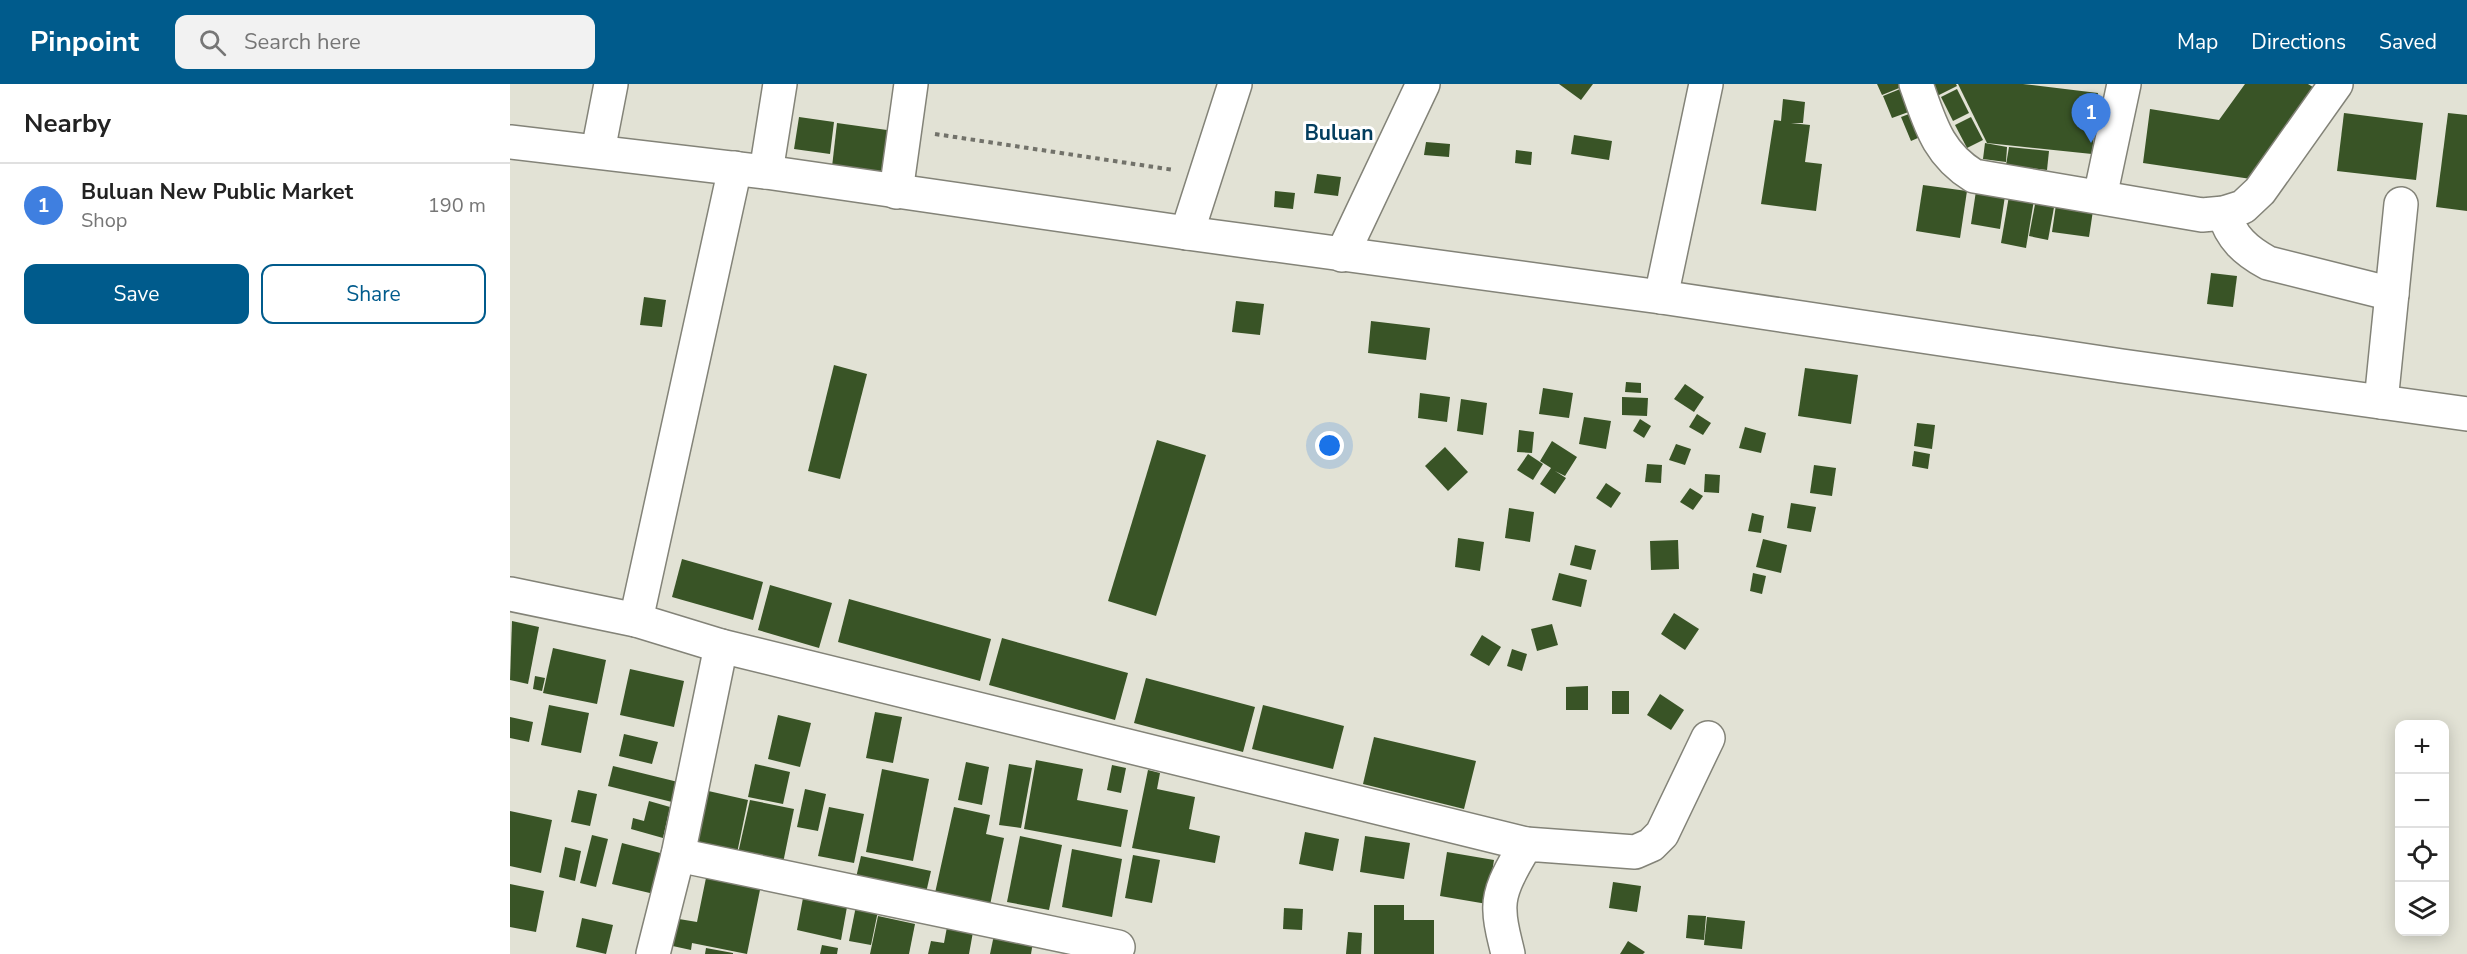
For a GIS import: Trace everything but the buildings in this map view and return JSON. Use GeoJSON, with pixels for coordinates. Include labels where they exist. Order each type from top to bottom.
{"type":"FeatureCollection","features":[{"type":"Feature","properties":{"kind":"main road"},"geometry":{"type":"LineString","coordinates":[[598,151],[611,84]]}},
{"type":"Feature","properties":{"kind":"main road"},"geometry":{"type":"LineString","coordinates":[[636,620],[751,170],[780,84]]}},
{"type":"Feature","properties":{"kind":"main road"},"geometry":{"type":"LineString","coordinates":[[896,192],[911,84]]}},
{"type":"Feature","properties":{"kind":"main road"},"geometry":{"type":"LineString","coordinates":[[1187,233],[1235,84]]}},
{"type":"Feature","properties":{"kind":"main road"},"geometry":{"type":"LineString","coordinates":[[1342,255],[1423,84]]}},
{"type":"Feature","properties":{"kind":"main road"},"geometry":{"type":"LineString","coordinates":[[1661,297],[1706,84]]}},
{"type":"Feature","properties":{"kind":"main road"},"geometry":{"type":"LineString","coordinates":[[1916,84],[1933,130],[1942,147],[1957,165],[1974,176],[2202,215],[2224,213],[2243,207],[2260,191],[2336,84]]}},
{"type":"Feature","properties":{"kind":"main road"},"geometry":{"type":"LineString","coordinates":[[2100,197],[2124,84]]}},
{"type":"Feature","properties":{"kind":"main road"},"geometry":{"type":"LineString","coordinates":[[510,142],[751,170],[1342,255],[1661,297],[2122,366],[2467,414]]}},
{"type":"Feature","properties":{"kind":"main road"},"geometry":{"type":"LineString","coordinates":[[2381,402],[2401,204]]}},
{"type":"Feature","properties":{"kind":"main road"},"geometry":{"type":"LineString","coordinates":[[2224,213],[2227,227],[2237,241],[2250,253],[2268,263],[2392,294]]}},
{"type":"Feature","properties":{"kind":"main road"},"geometry":{"type":"LineString","coordinates":[[510,594],[636,620],[721,646],[1526,844],[1635,852],[1651,845],[1662,834],[1708,738]]}},
{"type":"Feature","properties":{"kind":"main road"},"geometry":{"type":"LineString","coordinates":[[653,954],[678,855],[721,646]]}},
{"type":"Feature","properties":{"kind":"main road"},"geometry":{"type":"LineString","coordinates":[[1508,954],[1500,900],[1505,883],[1526,844]]}},
{"type":"Feature","properties":{"kind":"main road"},"geometry":{"type":"LineString","coordinates":[[678,855],[1118,947]]}},
{"type":"Feature","properties":{"kind":"path"},"geometry":{"type":"LineString","coordinates":[[905,130],[1206,175]]}},
{"type":"Feature","properties":{"kind":"place","name":"Buluan New Public Market"},"geometry":{"type":"Point","coordinates":[2091,143]}},
{"type":"Feature","properties":{"kind":"district","name":"Buluan"},"geometry":{"type":"Point","coordinates":[1339,133]}}]}
